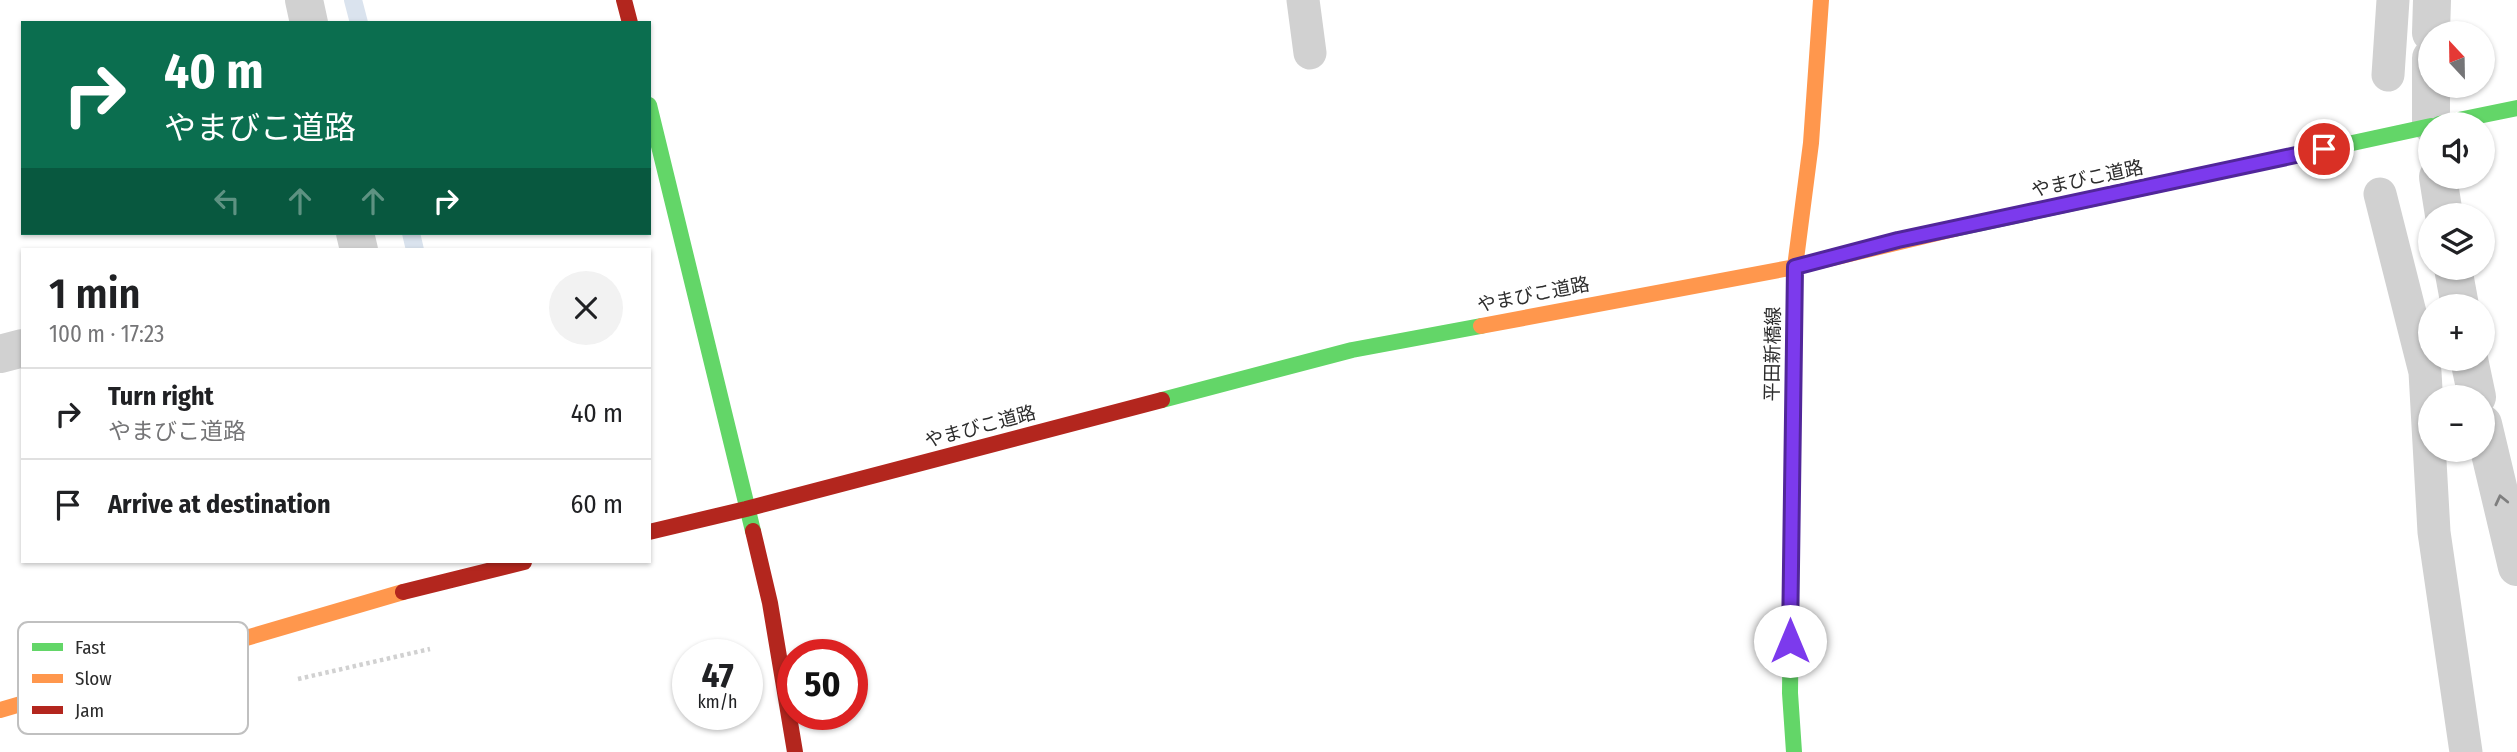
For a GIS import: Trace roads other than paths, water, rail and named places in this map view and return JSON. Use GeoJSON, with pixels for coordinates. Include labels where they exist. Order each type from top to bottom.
{"type":"FeatureCollection","features":[{"type":"Feature","properties":{"kind":"street"},"geometry":{"type":"LineString","coordinates":[[304,0],[309,21]]}},
{"type":"Feature","properties":{"kind":"street"},"geometry":{"type":"LineString","coordinates":[[624,0],[629,21]]}},
{"type":"Feature","properties":{"kind":"street","name":"平田新橋線"},"geometry":{"type":"LineString","coordinates":[[1794,752],[1790,693],[1795,267],[1811,143],[1821,0]]}},
{"type":"Feature","properties":{"kind":"street"},"geometry":{"type":"LineString","coordinates":[[2431,21],[2432,0]]}},
{"type":"Feature","properties":{"kind":"street","name":"やまびこ道路"},"geometry":{"type":"LineString","coordinates":[[2495,112],[2517,108]]}},
{"type":"Feature","properties":{"kind":"street"},"geometry":{"type":"LineString","coordinates":[[651,113],[770,603],[795,752]]}},
{"type":"Feature","properties":{"kind":"street","name":"やまびこ道路"},"geometry":{"type":"LineString","coordinates":[[651,532],[1352,350],[1795,267],[1898,240],[2418,128]]}},
{"type":"Feature","properties":{"kind":"street"},"geometry":{"type":"LineString","coordinates":[[0,354],[21,349]]}},
{"type":"Feature","properties":{"kind":"street"},"geometry":{"type":"LineString","coordinates":[[2492,462],[2517,567]]}},
{"type":"Feature","properties":{"kind":"street"},"geometry":{"type":"LineString","coordinates":[[248,637],[402,592],[520,563]]}},
{"type":"Feature","properties":{"kind":"street"},"geometry":{"type":"LineString","coordinates":[[0,710],[18,705]]}},
{"type":"Feature","properties":{"kind":"lane"},"geometry":{"type":"LineString","coordinates":[[1303,0],[1310,53]]}},
{"type":"Feature","properties":{"kind":"lane"},"geometry":{"type":"LineString","coordinates":[[2388,75],[2393,0]]}},
{"type":"Feature","properties":{"kind":"lane"},"geometry":{"type":"LineString","coordinates":[[2380,194],[2425,372],[2434,532],[2466,752]]}},
{"type":"Feature","properties":{"kind":"waterway"},"geometry":{"type":"LineString","coordinates":[[353,0],[358,21]]}},
{"type":"Feature","properties":{"kind":"waterway"},"geometry":{"type":"LineString","coordinates":[[411,235],[415,248]]}}]}
